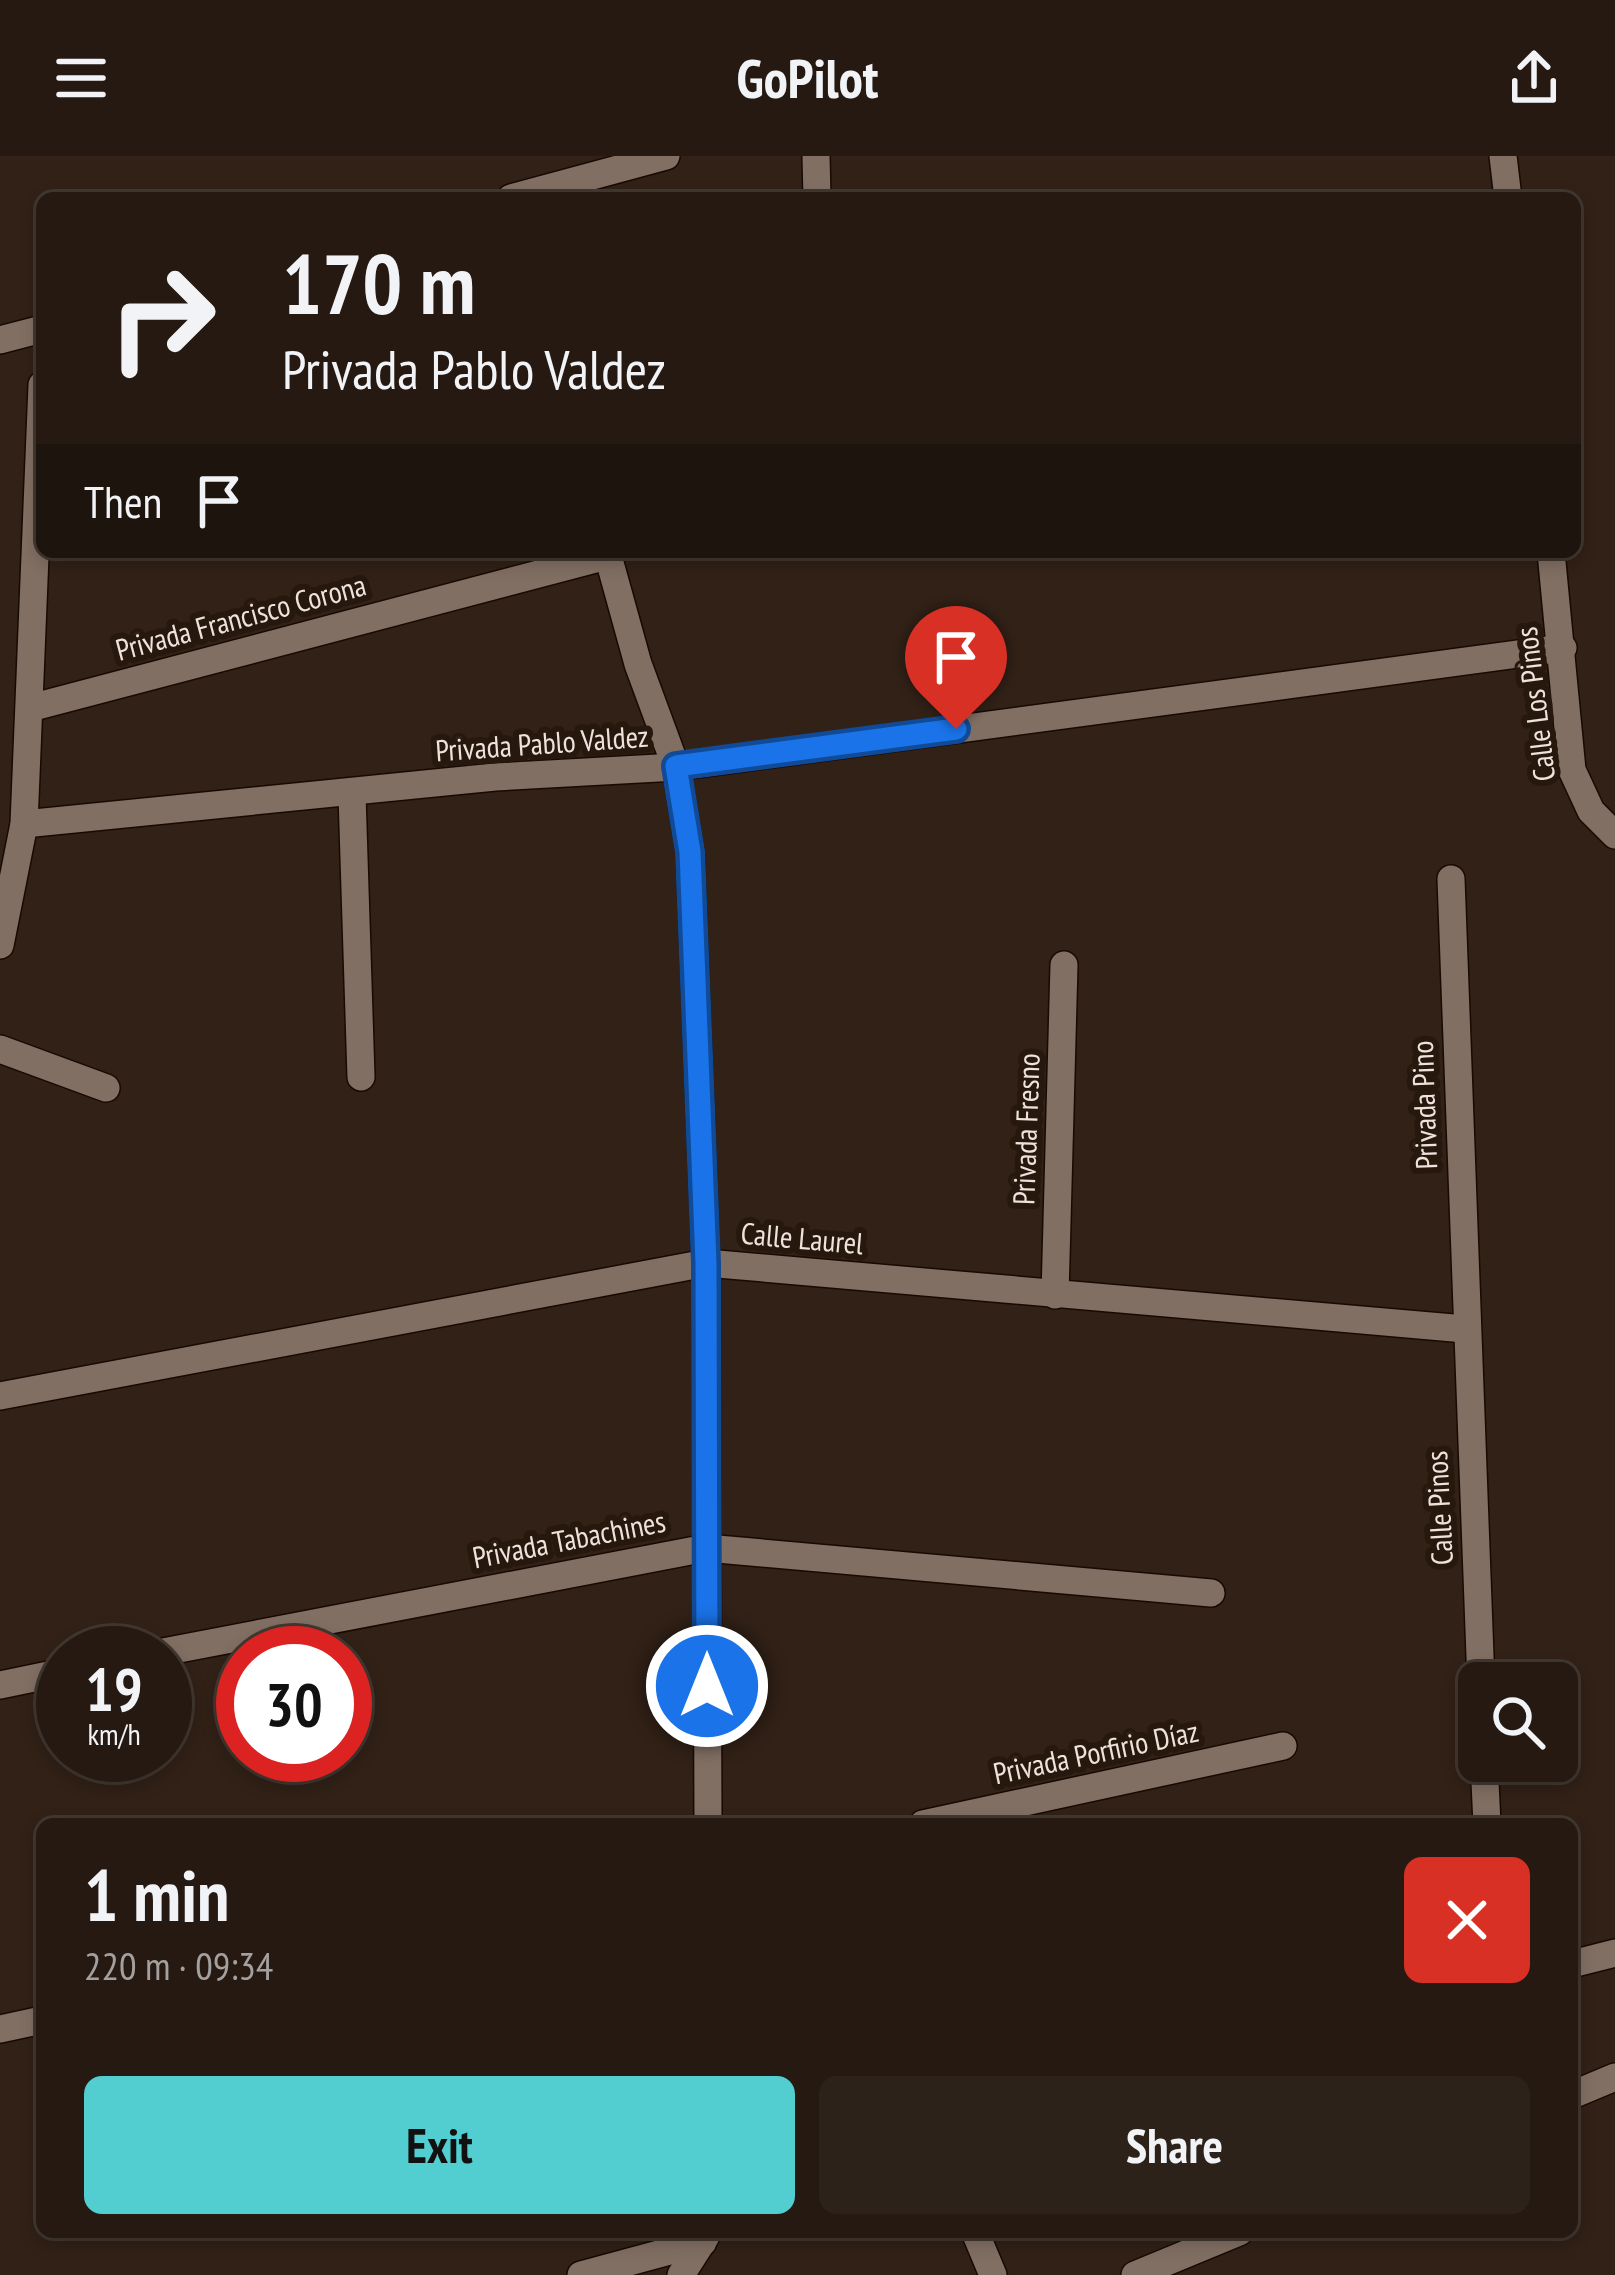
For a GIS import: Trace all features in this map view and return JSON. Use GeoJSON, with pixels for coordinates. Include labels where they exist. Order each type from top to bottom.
{"type":"FeatureCollection","features":[{"type":"Feature","properties":{"kind":"street"},"geometry":{"type":"LineString","coordinates":[[551,192],[666,156]]}},
{"type":"Feature","properties":{"kind":"street"},"geometry":{"type":"LineString","coordinates":[[816,156],[817,192]]}},
{"type":"Feature","properties":{"kind":"street"},"geometry":{"type":"LineString","coordinates":[[1504,156],[1507,192]]}},
{"type":"Feature","properties":{"kind":"street"},"geometry":{"type":"LineString","coordinates":[[0,340],[36,330]]}},
{"type":"Feature","properties":{"kind":"street"},"geometry":{"type":"LineString","coordinates":[[0,945],[24,824],[36,546]]}},
{"type":"Feature","properties":{"kind":"street","name":"Privada Francisco Corona"},"geometry":{"type":"LineString","coordinates":[[30,708],[592,558]]}},
{"type":"Feature","properties":{"kind":"street"},"geometry":{"type":"LineString","coordinates":[[608,558],[638,664],[676,766],[690,852],[706,1263],[708,1818]]}},
{"type":"Feature","properties":{"kind":"street","name":"Calle Los Pinos"},"geometry":{"type":"LineString","coordinates":[[1552,558],[1572,770],[1592,811],[1615,836]]}},
{"type":"Feature","properties":{"kind":"street","name":"Privada Pablo Valdez"},"geometry":{"type":"LineString","coordinates":[[24,824],[352,795],[495,777],[676,766],[1563,648]]}},
{"type":"Feature","properties":{"kind":"street"},"geometry":{"type":"LineString","coordinates":[[352,795],[361,1077]]}},
{"type":"Feature","properties":{"kind":"street","name":"Privada Pino"},"geometry":{"type":"LineString","coordinates":[[1450,879],[1465,1329]]}},
{"type":"Feature","properties":{"kind":"street","name":"Privada Fresno"},"geometry":{"type":"LineString","coordinates":[[1055,1295],[1064,965]]}},
{"type":"Feature","properties":{"kind":"street"},"geometry":{"type":"LineString","coordinates":[[0,1049],[106,1088]]}},
{"type":"Feature","properties":{"kind":"street","name":"Calle Laurel"},"geometry":{"type":"LineString","coordinates":[[0,1396],[706,1263],[1465,1329]]}},
{"type":"Feature","properties":{"kind":"street","name":"Calle Pinos"},"geometry":{"type":"LineString","coordinates":[[1465,1329],[1480,1662]]}},
{"type":"Feature","properties":{"kind":"street","name":"Privada Tabachines"},"geometry":{"type":"LineString","coordinates":[[192,1646],[706,1548],[1211,1593]]}},
{"type":"Feature","properties":{"kind":"street"},"geometry":{"type":"LineString","coordinates":[[0,1684],[36,1677]]}},
{"type":"Feature","properties":{"kind":"street","name":"Privada Porfirio Díaz"},"geometry":{"type":"LineString","coordinates":[[951,1818],[1282,1746]]}},
{"type":"Feature","properties":{"kind":"street"},"geometry":{"type":"LineString","coordinates":[[1485,1782],[1487,1818]]}},
{"type":"Feature","properties":{"kind":"street"},"geometry":{"type":"LineString","coordinates":[[1578,1962],[1615,1953]]}},
{"type":"Feature","properties":{"kind":"street"},"geometry":{"type":"LineString","coordinates":[[0,2029],[36,2021]]}},
{"type":"Feature","properties":{"kind":"street"},"geometry":{"type":"LineString","coordinates":[[1578,2092],[1615,2077]]}},
{"type":"Feature","properties":{"kind":"street"},"geometry":{"type":"LineString","coordinates":[[580,2275],[702,2238]]}},
{"type":"Feature","properties":{"kind":"street"},"geometry":{"type":"LineString","coordinates":[[681,2275],[704,2238]]}},
{"type":"Feature","properties":{"kind":"street"},"geometry":{"type":"LineString","coordinates":[[978,2238],[993,2275]]}},
{"type":"Feature","properties":{"kind":"street"},"geometry":{"type":"LineString","coordinates":[[1135,2275],[1224,2238]]}},
{"type":"Feature","properties":{"kind":"route"},"geometry":{"type":"LineString","coordinates":[[707,1686],[706,1263],[690,852],[676,766],[956,729]]}}]}
